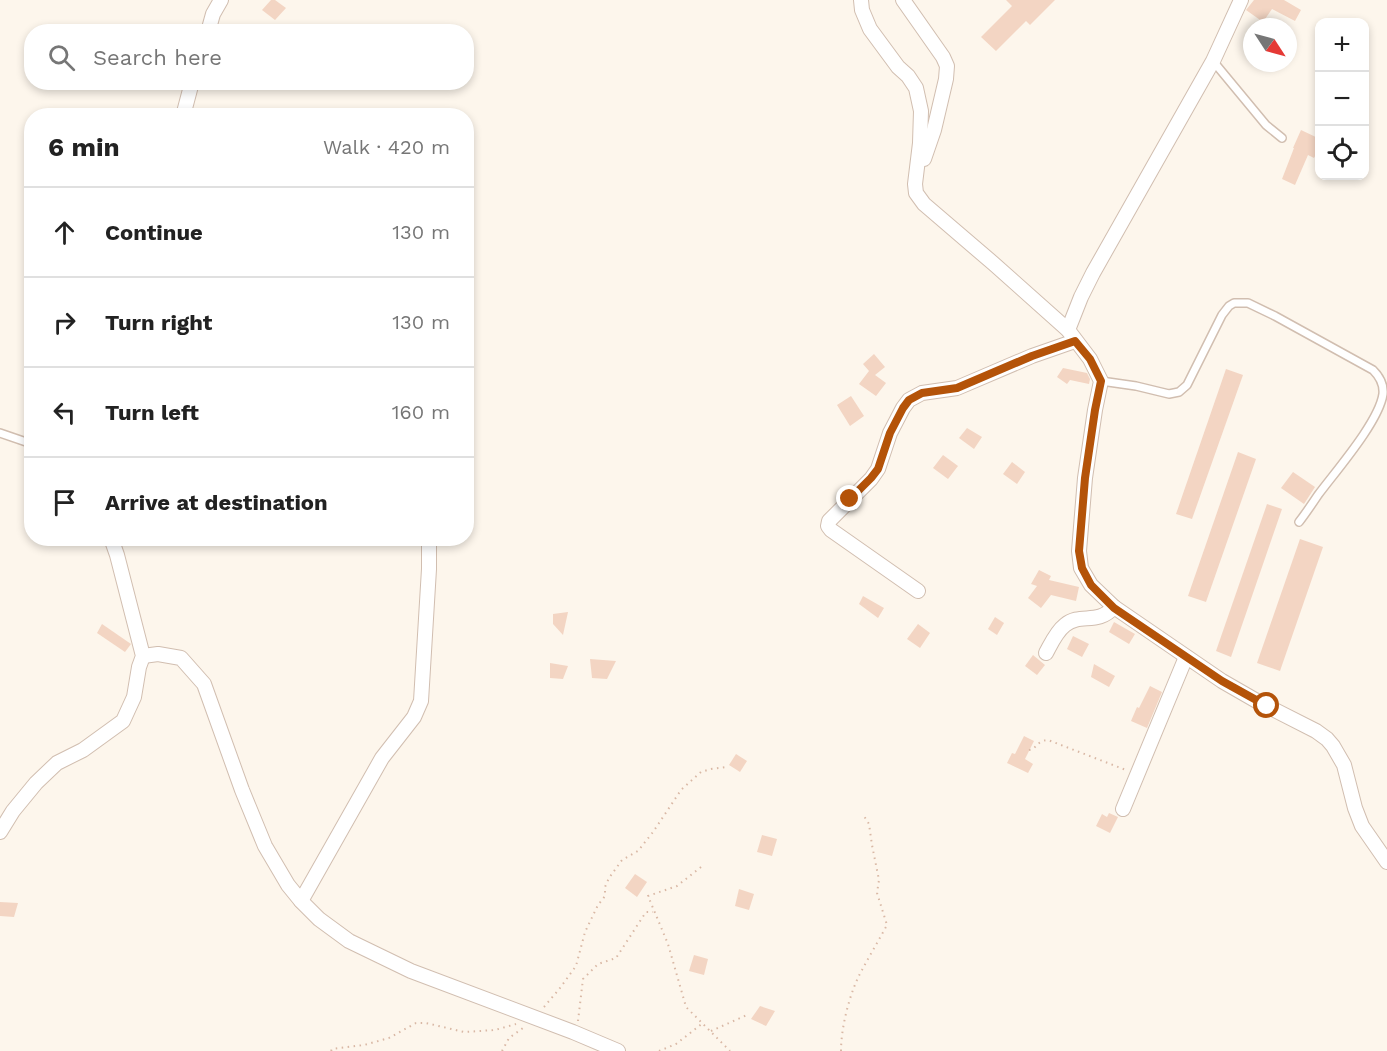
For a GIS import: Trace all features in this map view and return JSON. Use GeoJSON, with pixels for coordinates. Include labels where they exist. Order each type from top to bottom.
{"type":"FeatureCollection","features":[{"type":"Feature","properties":{"kind":"street"},"geometry":{"type":"LineString","coordinates":[[210,24],[221,0]]}},
{"type":"Feature","properties":{"kind":"street"},"geometry":{"type":"LineString","coordinates":[[861,0],[862,10],[870,29],[916,88],[921,111],[916,193],[924,204],[1071,335],[1090,359],[1101,381],[1085,478],[1079,551],[1082,568],[1091,585],[1114,608],[1238,691],[1316,731],[1327,739],[1344,765],[1362,826],[1387,862]]}},
{"type":"Feature","properties":{"kind":"street"},"geometry":{"type":"LineString","coordinates":[[903,0],[943,57],[946,66],[946,79],[934,130],[915,184]]}},
{"type":"Feature","properties":{"kind":"street"},"geometry":{"type":"LineString","coordinates":[[918,591],[831,530],[828,526],[829,521],[878,469],[890,433],[909,400],[922,393],[957,388],[1032,356],[1071,335],[1081,297],[1093,273],[1213,61],[1241,0]]}},
{"type":"Feature","properties":{"kind":"street"},"geometry":{"type":"LineString","coordinates":[[185,108],[190,90]]}},
{"type":"Feature","properties":{"kind":"street"},"geometry":{"type":"LineString","coordinates":[[0,832],[36,783],[57,763],[83,750],[123,721],[134,697],[143,656],[114,546]]}},
{"type":"Feature","properties":{"kind":"street"},"geometry":{"type":"LineString","coordinates":[[301,901],[382,758],[414,717],[421,701],[429,546]]}},
{"type":"Feature","properties":{"kind":"street"},"geometry":{"type":"LineString","coordinates":[[1046,653],[1058,631],[1066,623],[1104,616],[1114,608]]}},
{"type":"Feature","properties":{"kind":"street"},"geometry":{"type":"LineString","coordinates":[[143,656],[158,654],[181,658],[204,684],[265,846],[288,885],[319,919],[349,941],[411,971],[618,1051]]}},
{"type":"Feature","properties":{"kind":"street"},"geometry":{"type":"LineString","coordinates":[[1123,808],[1186,657]]}},
{"type":"Feature","properties":{"kind":"lane"},"geometry":{"type":"LineString","coordinates":[[1213,61],[1266,125],[1282,138]]}},
{"type":"Feature","properties":{"kind":"lane"},"geometry":{"type":"LineString","coordinates":[[1101,381],[1169,394],[1179,392],[1187,385],[1222,315],[1229,306],[1241,302],[1275,316],[1373,370],[1383,383],[1383,395],[1378,408],[1358,442],[1299,522]]}},
{"type":"Feature","properties":{"kind":"lane"},"geometry":{"type":"LineString","coordinates":[[0,434],[24,442]]}},
{"type":"Feature","properties":{"kind":"path"},"geometry":{"type":"LineString","coordinates":[[1029,750],[1041,741],[1048,740],[1138,774]]}},
{"type":"Feature","properties":{"kind":"path"},"geometry":{"type":"LineString","coordinates":[[502,1051],[509,1038],[536,1018],[576,966],[585,932],[605,896],[605,887],[609,878],[622,860],[638,851],[681,790],[700,772],[726,767]]}},
{"type":"Feature","properties":{"kind":"path"},"geometry":{"type":"LineString","coordinates":[[841,1051],[841,1034],[855,986],[887,925],[877,893],[879,880],[869,824],[864,816]]}},
{"type":"Feature","properties":{"kind":"path"},"geometry":{"type":"LineString","coordinates":[[700,867],[677,886],[648,896],[668,944],[686,1007],[730,1051]]}},
{"type":"Feature","properties":{"kind":"path"},"geometry":{"type":"LineString","coordinates":[[576,1033],[583,980],[598,964],[616,957],[646,912],[655,912]]}},
{"type":"Feature","properties":{"kind":"path"},"geometry":{"type":"LineString","coordinates":[[711,1031],[747,1015]]}},
{"type":"Feature","properties":{"kind":"path"},"geometry":{"type":"LineString","coordinates":[[331,1051],[389,1038],[416,1023],[426,1023],[464,1032],[495,1030],[515,1024]]}},
{"type":"Feature","properties":{"kind":"path"},"geometry":{"type":"LineString","coordinates":[[659,1051],[676,1044],[703,1023]]}},
{"type":"Feature","properties":{"kind":"building"},"geometry":{"type":"Polygon","coordinates":[[[271,0],[275,0],[286,8],[275,20],[262,10],[271,0]]]}},
{"type":"Feature","properties":{"kind":"building"},"geometry":{"type":"Polygon","coordinates":[[[1006,0],[1055,0],[1030,25],[1026,21],[996,51],[981,37],[1012,6],[1006,0]]]}},
{"type":"Feature","properties":{"kind":"building"},"geometry":{"type":"Polygon","coordinates":[[[1254,0],[1284,0],[1301,10],[1297,18],[1289,18],[1272,9],[1266,18],[1257,18],[1246,10],[1254,0]]]}},
{"type":"Feature","properties":{"kind":"building"},"geometry":{"type":"Polygon","coordinates":[[[1301,130],[1315,137],[1315,156],[1314,158],[1308,155],[1295,185],[1282,179],[1301,130]]]}},
{"type":"Feature","properties":{"kind":"building"},"geometry":{"type":"Polygon","coordinates":[[[874,354],[885,367],[875,375],[886,383],[876,396],[859,384],[869,371],[863,364],[874,354]]]}},
{"type":"Feature","properties":{"kind":"building"},"geometry":{"type":"Polygon","coordinates":[[[1063,368],[1087,373],[1090,379],[1089,384],[1070,380],[1067,384],[1057,377],[1063,368]]]}},
{"type":"Feature","properties":{"kind":"building"},"geometry":{"type":"Polygon","coordinates":[[[1226,369],[1243,375],[1192,519],[1176,514],[1226,369]]]}},
{"type":"Feature","properties":{"kind":"building"},"geometry":{"type":"Polygon","coordinates":[[[851,396],[864,416],[850,426],[837,405],[851,396]]]}},
{"type":"Feature","properties":{"kind":"building"},"geometry":{"type":"Polygon","coordinates":[[[967,428],[982,437],[974,449],[959,438],[967,428]]]}},
{"type":"Feature","properties":{"kind":"building"},"geometry":{"type":"Polygon","coordinates":[[[1238,452],[1256,459],[1206,602],[1188,596],[1238,452]]]}},
{"type":"Feature","properties":{"kind":"building"},"geometry":{"type":"Polygon","coordinates":[[[943,455],[958,466],[948,479],[933,468],[943,455]]]}},
{"type":"Feature","properties":{"kind":"building"},"geometry":{"type":"Polygon","coordinates":[[[1012,462],[1025,472],[1017,484],[1003,474],[1012,462]]]}},
{"type":"Feature","properties":{"kind":"building"},"geometry":{"type":"Polygon","coordinates":[[[1293,472],[1315,487],[1304,504],[1281,488],[1293,472]]]}},
{"type":"Feature","properties":{"kind":"building"},"geometry":{"type":"Polygon","coordinates":[[[1267,504],[1282,509],[1231,657],[1216,651],[1267,504]]]}},
{"type":"Feature","properties":{"kind":"building"},"geometry":{"type":"Polygon","coordinates":[[[1300,539],[1323,547],[1280,671],[1257,663],[1300,539]]]}},
{"type":"Feature","properties":{"kind":"building"},"geometry":{"type":"Polygon","coordinates":[[[1039,570],[1051,576],[1049,580],[1079,587],[1076,601],[1051,595],[1041,608],[1028,598],[1037,586],[1031,584],[1039,570]]]}},
{"type":"Feature","properties":{"kind":"building"},"geometry":{"type":"Polygon","coordinates":[[[863,596],[884,608],[878,618],[859,604],[863,596]]]}},
{"type":"Feature","properties":{"kind":"building"},"geometry":{"type":"Polygon","coordinates":[[[568,612],[563,635],[553,624],[553,614],[568,612]]]}},
{"type":"Feature","properties":{"kind":"building"},"geometry":{"type":"Polygon","coordinates":[[[995,617],[1004,623],[997,635],[988,629],[995,617]]]}},
{"type":"Feature","properties":{"kind":"building"},"geometry":{"type":"Polygon","coordinates":[[[1114,622],[1135,634],[1129,644],[1109,632],[1114,622]]]}},
{"type":"Feature","properties":{"kind":"building"},"geometry":{"type":"Polygon","coordinates":[[[102,624],[131,644],[125,652],[97,633],[102,624]]]}},
{"type":"Feature","properties":{"kind":"building"},"geometry":{"type":"Polygon","coordinates":[[[918,624],[930,633],[920,648],[907,639],[918,624]]]}},
{"type":"Feature","properties":{"kind":"building"},"geometry":{"type":"Polygon","coordinates":[[[1073,636],[1089,644],[1082,657],[1067,649],[1073,636]]]}},
{"type":"Feature","properties":{"kind":"building"},"geometry":{"type":"Polygon","coordinates":[[[1033,655],[1045,665],[1037,675],[1025,666],[1033,655]]]}},
{"type":"Feature","properties":{"kind":"building"},"geometry":{"type":"Polygon","coordinates":[[[590,659],[616,661],[607,679],[592,678],[590,659]]]}},
{"type":"Feature","properties":{"kind":"building"},"geometry":{"type":"Polygon","coordinates":[[[550,663],[568,666],[563,679],[550,678],[550,663]]]}},
{"type":"Feature","properties":{"kind":"building"},"geometry":{"type":"Polygon","coordinates":[[[1094,664],[1115,676],[1109,687],[1091,677],[1094,664]]]}},
{"type":"Feature","properties":{"kind":"building"},"geometry":{"type":"Polygon","coordinates":[[[1150,686],[1162,692],[1147,728],[1131,721],[1150,686]]]}},
{"type":"Feature","properties":{"kind":"building"},"geometry":{"type":"Polygon","coordinates":[[[1024,736],[1034,741],[1025,759],[1033,764],[1028,773],[1007,763],[1012,753],[1015,754],[1024,736]]]}},
{"type":"Feature","properties":{"kind":"building"},"geometry":{"type":"Polygon","coordinates":[[[736,754],[747,761],[740,772],[729,765],[736,754]]]}},
{"type":"Feature","properties":{"kind":"building"},"geometry":{"type":"Polygon","coordinates":[[[1109,813],[1118,817],[1110,833],[1096,826],[1102,814],[1107,817],[1109,813]]]}},
{"type":"Feature","properties":{"kind":"building"},"geometry":{"type":"Polygon","coordinates":[[[762,835],[777,839],[772,856],[757,852],[762,835]]]}},
{"type":"Feature","properties":{"kind":"building"},"geometry":{"type":"Polygon","coordinates":[[[635,874],[647,882],[637,897],[625,888],[635,874]]]}},
{"type":"Feature","properties":{"kind":"building"},"geometry":{"type":"Polygon","coordinates":[[[739,889],[754,894],[749,910],[735,906],[739,889]]]}},
{"type":"Feature","properties":{"kind":"building"},"geometry":{"type":"Polygon","coordinates":[[[0,902],[18,903],[14,917],[0,916],[0,902]]]}},
{"type":"Feature","properties":{"kind":"building"},"geometry":{"type":"Polygon","coordinates":[[[694,955],[708,959],[704,975],[689,971],[694,955]]]}},
{"type":"Feature","properties":{"kind":"building"},"geometry":{"type":"Polygon","coordinates":[[[760,1006],[775,1011],[766,1026],[751,1019],[760,1006]]]}},
{"type":"Feature","properties":{"kind":"route"},"geometry":{"type":"LineString","coordinates":[[850,499],[881,464],[890,433],[909,400],[922,393],[957,388],[1032,356],[1075,341],[1090,359],[1101,381],[1085,478],[1079,551],[1082,568],[1091,585],[1114,608],[1222,681],[1267,706]]}}]}
